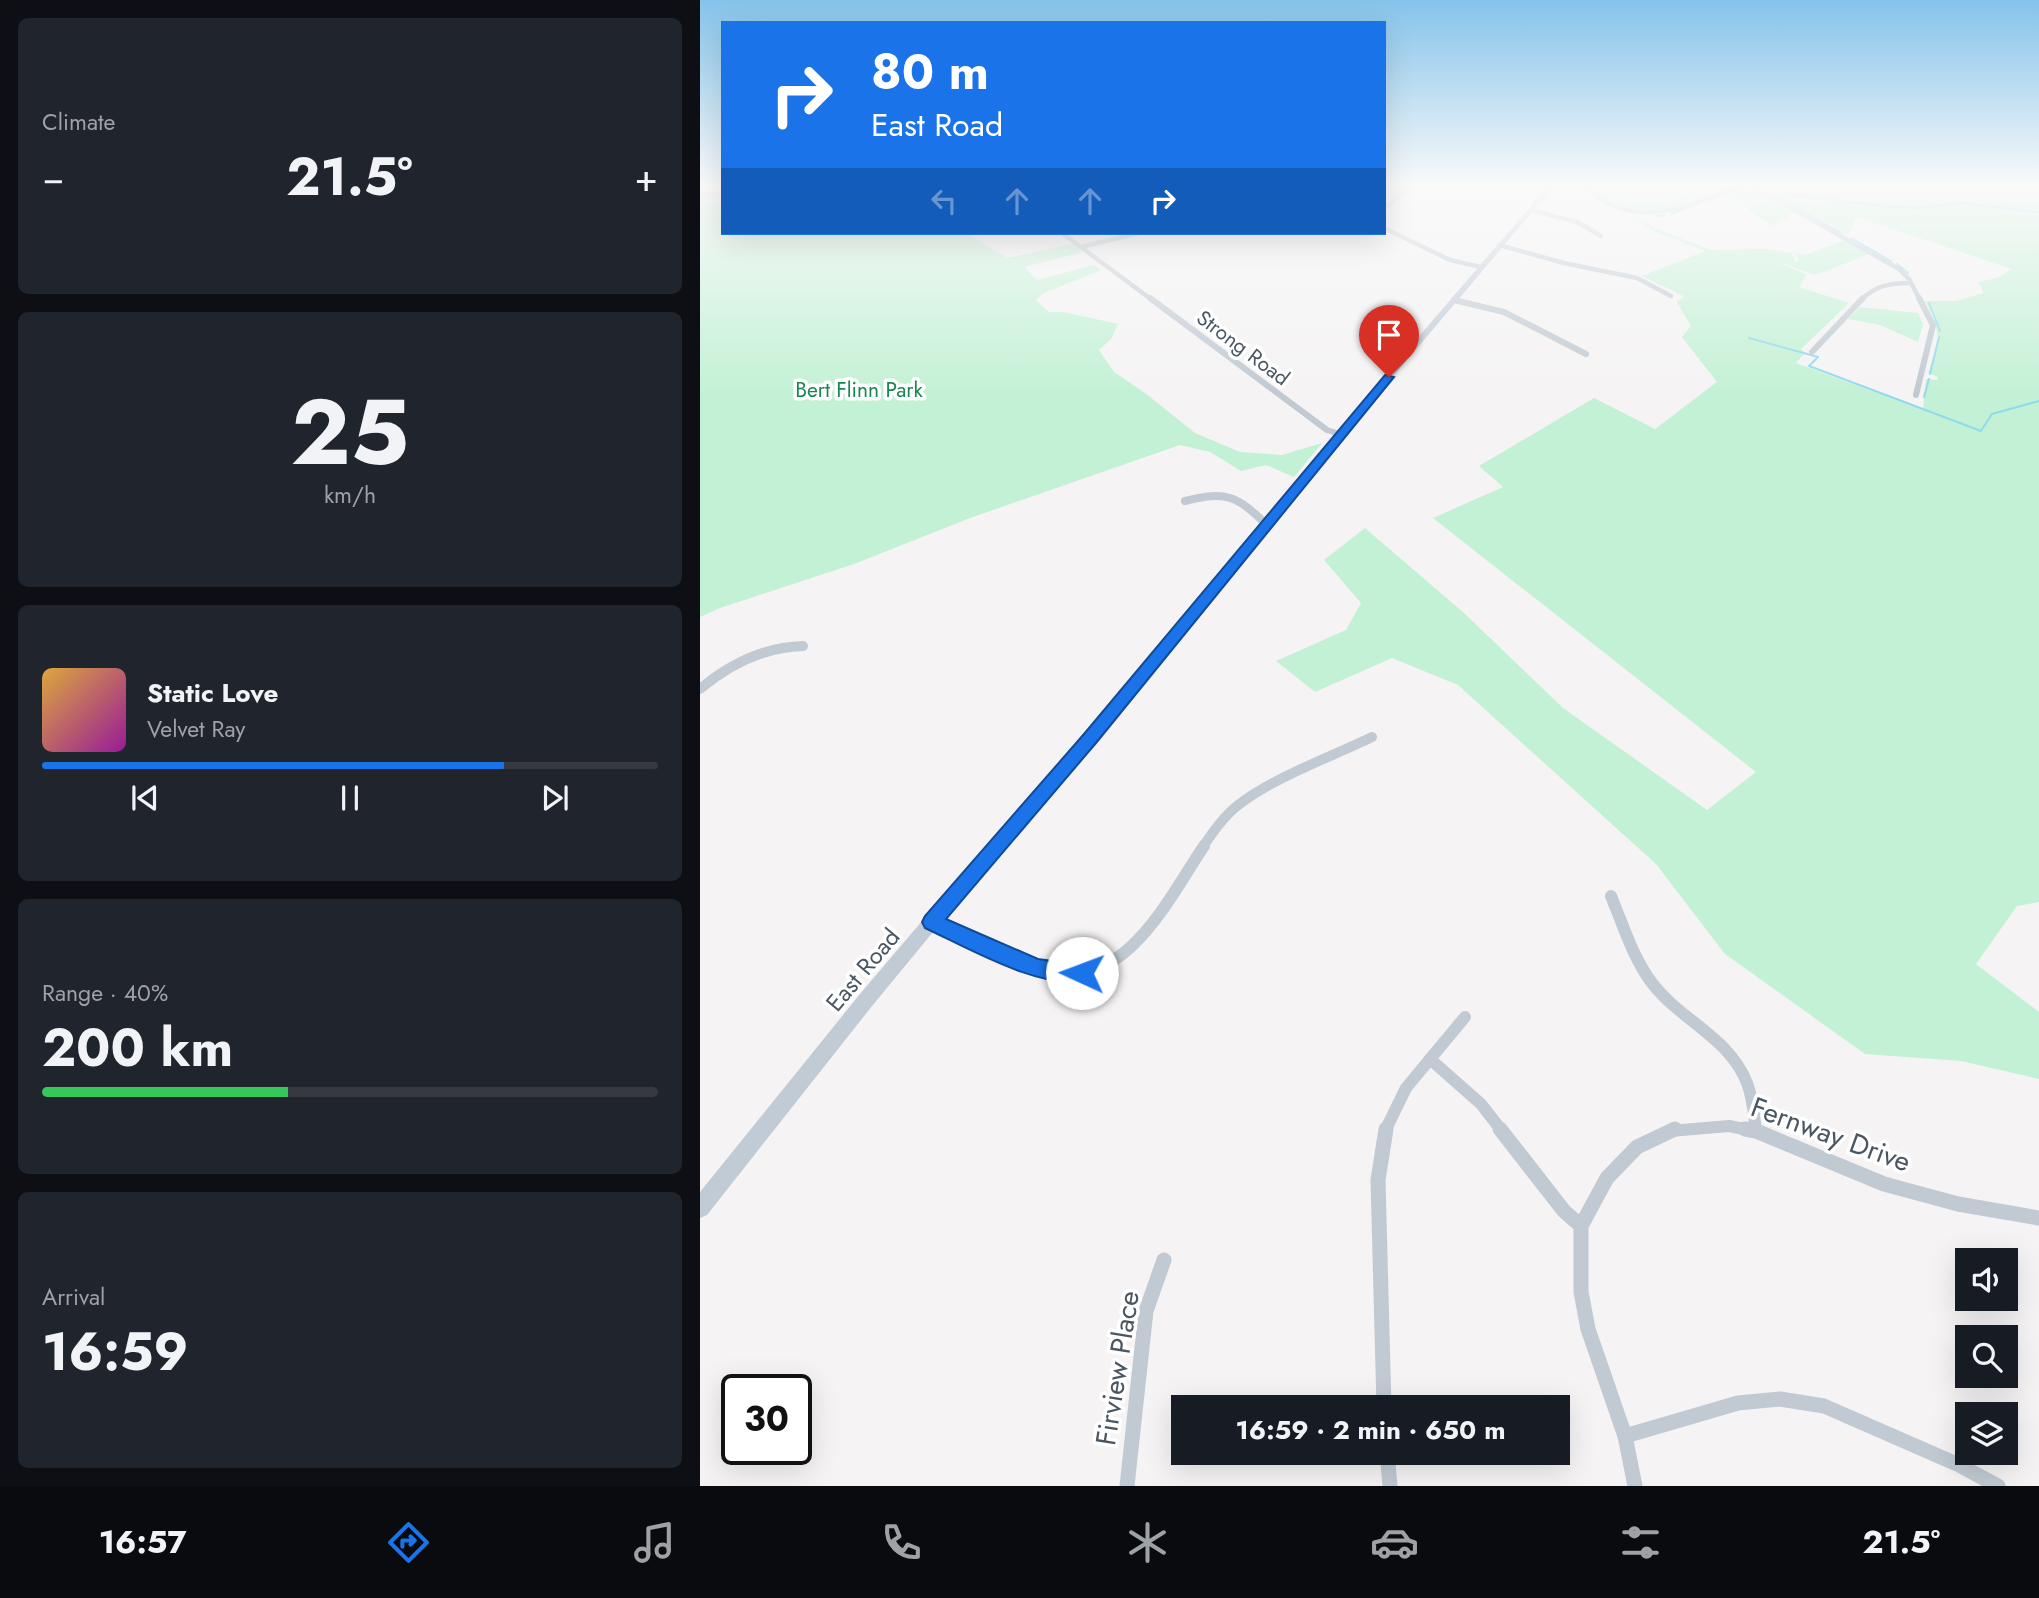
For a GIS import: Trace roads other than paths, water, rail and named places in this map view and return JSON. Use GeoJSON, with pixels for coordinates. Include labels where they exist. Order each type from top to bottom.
{"type":"FeatureCollection","features":[{"type":"Feature","properties":{"kind":"main road","name":"East Road"},"geometry":{"type":"LineString","coordinates":[[700,1208],[932,922],[1090,738],[1491,255]]}},
{"type":"Feature","properties":{"kind":"street","name":"Strong Road"},"geometry":{"type":"LineString","coordinates":[[1092,255],[1326,430],[1340,434]]}},
{"type":"Feature","properties":{"kind":"street"},"geometry":{"type":"LineString","coordinates":[[1440,255],[1481,267]]}},
{"type":"Feature","properties":{"kind":"street"},"geometry":{"type":"LineString","coordinates":[[1536,255],[1575,266],[1627,275],[1664,290],[1671,296]]}},
{"type":"Feature","properties":{"kind":"street"},"geometry":{"type":"LineString","coordinates":[[1876,255],[1904,274],[1927,313],[1933,332],[1916,395]]}},
{"type":"Feature","properties":{"kind":"street"},"geometry":{"type":"LineString","coordinates":[[1812,352],[1871,290],[1890,284],[1911,284]]}},
{"type":"Feature","properties":{"kind":"street"},"geometry":{"type":"LineString","coordinates":[[1454,300],[1504,312],[1586,354]]}},
{"type":"Feature","properties":{"kind":"street"},"geometry":{"type":"LineString","coordinates":[[1185,501],[1213,494],[1227,494],[1238,498],[1267,525]]}},
{"type":"Feature","properties":{"kind":"street"},"geometry":{"type":"LineString","coordinates":[[700,689],[723,672],[759,654],[784,646],[803,646]]}},
{"type":"Feature","properties":{"kind":"street"},"geometry":{"type":"LineString","coordinates":[[932,922],[1045,971],[1073,974],[1096,969],[1122,955],[1145,935],[1216,827],[1236,806],[1264,789],[1373,737]]}},
{"type":"Feature","properties":{"kind":"street"},"geometry":{"type":"LineString","coordinates":[[1611,896],[1642,967],[1653,984],[1676,1009],[1722,1046],[1741,1070],[1749,1092],[1756,1131]]}},
{"type":"Feature","properties":{"kind":"street"},"geometry":{"type":"LineString","coordinates":[[1384,1395],[1380,1307],[1381,1156],[1394,1109],[1465,1017]]}},
{"type":"Feature","properties":{"kind":"street"},"geometry":{"type":"LineString","coordinates":[[1430,1059],[1481,1104],[1564,1211],[1581,1226]]}},
{"type":"Feature","properties":{"kind":"street","name":"Fernway Drive"},"geometry":{"type":"LineString","coordinates":[[1635,1486],[1625,1436],[1588,1329],[1581,1292],[1581,1226],[1594,1198],[1621,1161],[1637,1147],[1678,1128],[1699,1125],[1729,1126],[1756,1131],[1884,1184],[1958,1204],[2039,1218]]}},
{"type":"Feature","properties":{"kind":"street","name":"Firview Place"},"geometry":{"type":"LineString","coordinates":[[1127,1486],[1146,1311],[1164,1260]]}},
{"type":"Feature","properties":{"kind":"street"},"geometry":{"type":"LineString","coordinates":[[1625,1436],[1738,1403],[1780,1399],[1824,1406],[1959,1465],[1998,1486]]}},
{"type":"Feature","properties":{"kind":"street"},"geometry":{"type":"LineString","coordinates":[[1388,1465],[1390,1486]]}},
{"type":"Feature","properties":{"kind":"waterway"},"geometry":{"type":"LineString","coordinates":[[1881,255],[1891,261]]}},
{"type":"Feature","properties":{"kind":"waterway"},"geometry":{"type":"LineString","coordinates":[[1897,264],[1908,273]]}},
{"type":"Feature","properties":{"kind":"waterway"},"geometry":{"type":"LineString","coordinates":[[1929,303],[1940,331]]}},
{"type":"Feature","properties":{"kind":"waterway"},"geometry":{"type":"LineString","coordinates":[[1930,374],[1939,337]]}},
{"type":"Feature","properties":{"kind":"waterway"},"geometry":{"type":"LineString","coordinates":[[1749,338],[1818,357],[1809,366],[1981,431],[1992,414],[2039,401]]}},
{"type":"Feature","properties":{"kind":"waterway"},"geometry":{"type":"LineString","coordinates":[[1924,397],[1929,379]]}},
{"type":"Feature","properties":{"kind":"park label","name":"Bert Flinn Park"},"geometry":{"type":"Point","coordinates":[859,390]}}]}
